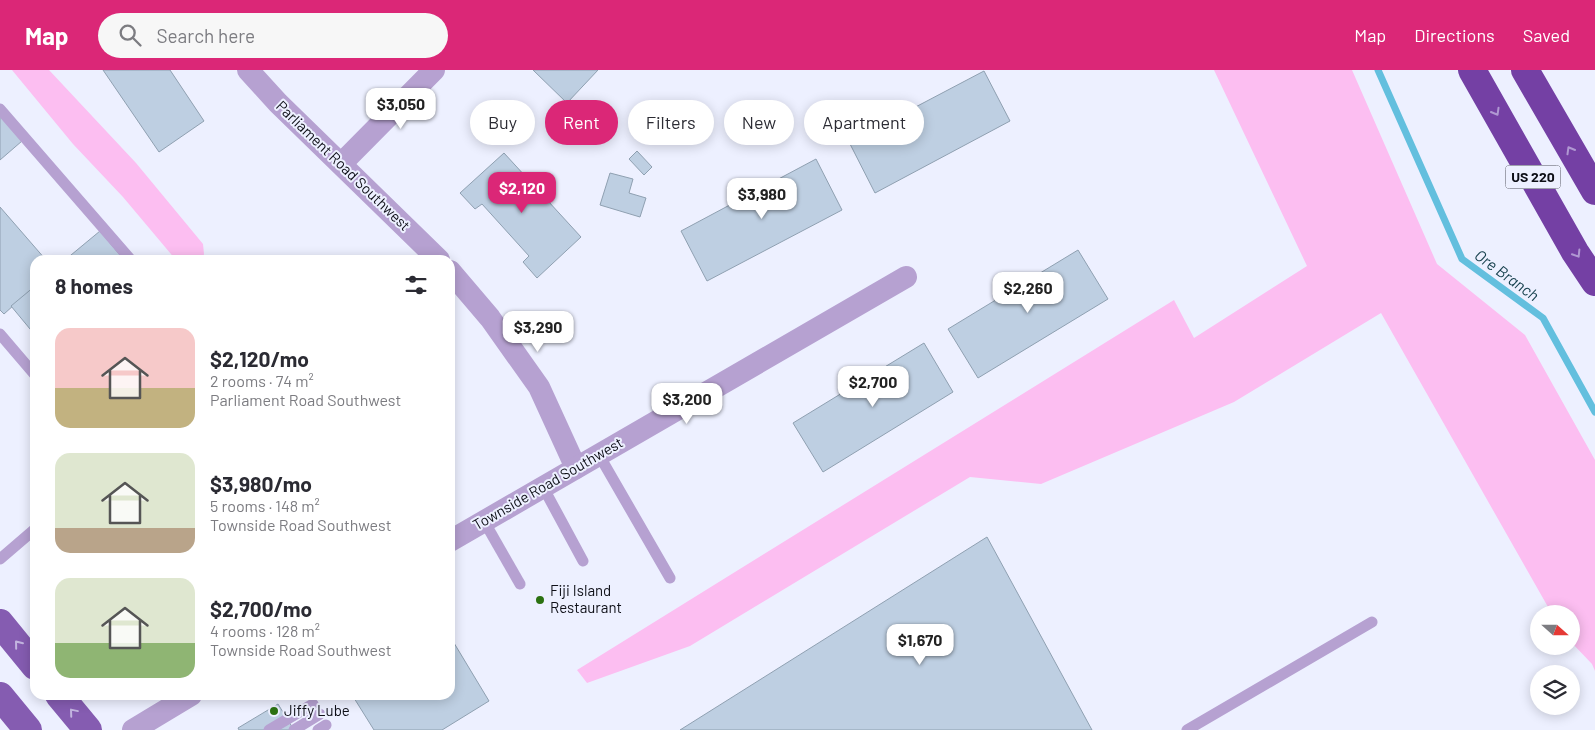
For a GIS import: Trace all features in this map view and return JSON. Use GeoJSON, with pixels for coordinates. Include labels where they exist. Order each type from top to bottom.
{"type":"FeatureCollection","features":[{"type":"Feature","properties":{"kind":"highway","name":"US 220"},"geometry":{"type":"LineString","coordinates":[[1472,70],[1575,252],[1595,282]]}},
{"type":"Feature","properties":{"kind":"highway","name":"US 220"},"geometry":{"type":"LineString","coordinates":[[1525,70],[1595,192]]}},
{"type":"Feature","properties":{"kind":"main road"},"geometry":{"type":"LineString","coordinates":[[0,623],[30,660]]}},
{"type":"Feature","properties":{"kind":"main road"},"geometry":{"type":"LineString","coordinates":[[0,696],[25,729]]}},
{"type":"Feature","properties":{"kind":"main road"},"geometry":{"type":"LineString","coordinates":[[63,700],[88,730]]}},
{"type":"Feature","properties":{"kind":"street","name":"Parliament Road Southwest"},"geometry":{"type":"LineString","coordinates":[[248,70],[278,103],[434,255]]}},
{"type":"Feature","properties":{"kind":"street"},"geometry":{"type":"LineString","coordinates":[[341,164],[434,70]]}},
{"type":"Feature","properties":{"kind":"street"},"geometry":{"type":"LineString","coordinates":[[455,277],[490,318],[539,387],[576,468]]}},
{"type":"Feature","properties":{"kind":"street","name":"Townside Road Southwest"},"geometry":{"type":"LineString","coordinates":[[455,538],[906,277]]}},
{"type":"Feature","properties":{"kind":"street"},"geometry":{"type":"LineString","coordinates":[[133,730],[183,700]]}},
{"type":"Feature","properties":{"kind":"lane"},"geometry":{"type":"LineString","coordinates":[[0,109],[128,255]]}},
{"type":"Feature","properties":{"kind":"lane"},"geometry":{"type":"LineString","coordinates":[[0,334],[30,369]]}},
{"type":"Feature","properties":{"kind":"lane"},"geometry":{"type":"LineString","coordinates":[[598,455],[670,578]]}},
{"type":"Feature","properties":{"kind":"lane"},"geometry":{"type":"LineString","coordinates":[[543,487],[583,561]]}},
{"type":"Feature","properties":{"kind":"lane"},"geometry":{"type":"LineString","coordinates":[[484,521],[520,584]]}},
{"type":"Feature","properties":{"kind":"lane"},"geometry":{"type":"LineString","coordinates":[[0,559],[30,533]]}},
{"type":"Feature","properties":{"kind":"lane"},"geometry":{"type":"LineString","coordinates":[[1187,730],[1372,622]]}},
{"type":"Feature","properties":{"kind":"lane"},"geometry":{"type":"LineString","coordinates":[[269,730],[316,709],[294,730]]}},
{"type":"Feature","properties":{"kind":"shaded area"},"geometry":{"type":"Polygon","coordinates":[[[12,70],[49,70],[136,163],[203,244],[204,255],[172,255],[123,197],[73,144],[12,70]]]}},
{"type":"Feature","properties":{"kind":"shaded area"},"geometry":{"type":"Polygon","coordinates":[[[1214,70],[1352,70],[1437,264],[1525,335],[1595,460],[1595,671],[1592,664],[1580,651],[1580,605],[1547,605],[1381,313],[1234,402],[1041,484],[970,477],[690,646],[587,683],[577,670],[1174,300],[1194,338],[1307,266],[1214,70]]]}},
{"type":"Feature","properties":{"kind":"building"},"geometry":{"type":"Polygon","coordinates":[[[103,70],[170,70],[204,121],[159,152],[103,70]]]}},
{"type":"Feature","properties":{"kind":"building"},"geometry":{"type":"Polygon","coordinates":[[[533,70],[598,70],[570,100],[564,100],[533,70]]]}},
{"type":"Feature","properties":{"kind":"building"},"geometry":{"type":"Polygon","coordinates":[[[984,71],[1010,121],[875,193],[851,145],[924,145],[924,103],[984,71]]]}},
{"type":"Feature","properties":{"kind":"building"},"geometry":{"type":"Polygon","coordinates":[[[0,115],[22,141],[0,160],[0,115]]]}},
{"type":"Feature","properties":{"kind":"building"},"geometry":{"type":"Polygon","coordinates":[[[637,151],[652,167],[644,175],[629,159],[637,151]]]}},
{"type":"Feature","properties":{"kind":"building"},"geometry":{"type":"Polygon","coordinates":[[[504,153],[581,237],[537,278],[523,262],[529,256],[482,204],[475,209],[460,193],[504,153]]]}},
{"type":"Feature","properties":{"kind":"building"},"geometry":{"type":"Polygon","coordinates":[[[816,159],[842,210],[707,281],[681,231],[816,159]]]}},
{"type":"Feature","properties":{"kind":"building"},"geometry":{"type":"Polygon","coordinates":[[[610,173],[633,179],[629,193],[646,198],[640,217],[600,205],[610,173]]]}},
{"type":"Feature","properties":{"kind":"building"},"geometry":{"type":"Polygon","coordinates":[[[0,207],[42,255],[30,255],[30,291],[4,314],[0,310],[0,207]]]}},
{"type":"Feature","properties":{"kind":"building"},"geometry":{"type":"Polygon","coordinates":[[[100,231],[120,255],[71,255],[100,231]]]}},
{"type":"Feature","properties":{"kind":"building"},"geometry":{"type":"Polygon","coordinates":[[[1078,250],[1108,299],[978,378],[948,329],[1078,250]]]}},
{"type":"Feature","properties":{"kind":"building"},"geometry":{"type":"Polygon","coordinates":[[[30,290],[30,329],[11,306],[30,290]]]}},
{"type":"Feature","properties":{"kind":"building"},"geometry":{"type":"Polygon","coordinates":[[[924,343],[953,392],[823,472],[793,423],[924,343]]]}},
{"type":"Feature","properties":{"kind":"building"},"geometry":{"type":"Polygon","coordinates":[[[987,537],[1092,730],[680,730],[987,537]]]}},
{"type":"Feature","properties":{"kind":"building"},"geometry":{"type":"Polygon","coordinates":[[[455,645],[489,701],[442,730],[374,730],[355,700],[455,700],[455,645]]]}},
{"type":"Feature","properties":{"kind":"building","name":"Jiffy Lube"},"geometry":{"type":"Polygon","coordinates":[[[278,704],[294,730],[239,730],[238,728],[278,704]]]}},
{"type":"Feature","properties":{"kind":"waterway","name":"Ore Branch"},"geometry":{"type":"LineString","coordinates":[[1378,70],[1462,259],[1543,318],[1595,412]]}},
{"type":"Feature","properties":{"kind":"place","name":"Fiji Island Restaurant"},"geometry":{"type":"Point","coordinates":[540,600]}},
{"type":"Feature","properties":{"kind":"place","name":"Jiffy Lube"},"geometry":{"type":"Point","coordinates":[274,711]}}]}
